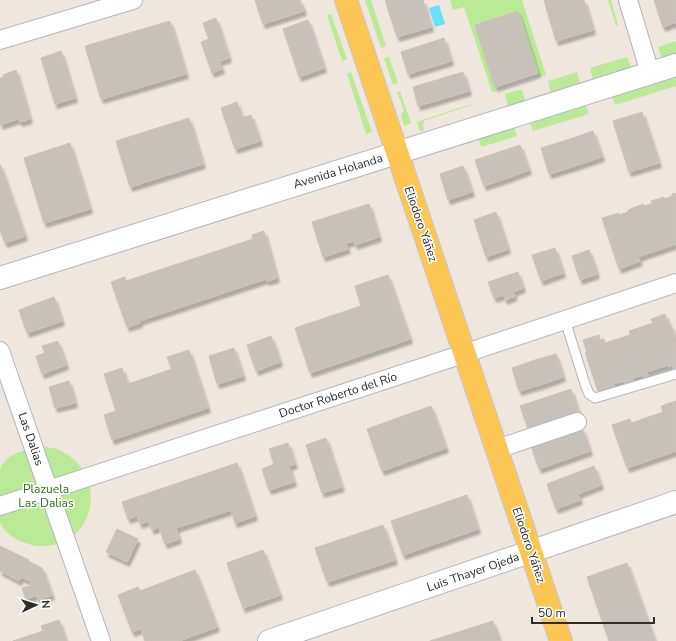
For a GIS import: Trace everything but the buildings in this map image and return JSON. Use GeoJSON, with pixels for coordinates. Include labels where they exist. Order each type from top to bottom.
{"type":"FeatureCollection","features":[{"type":"Feature","properties":{"kind":"main road","name":"Eliodoro Yáñez"},"geometry":{"type":"LineString","coordinates":[[346,0],[561,641]]}},
{"type":"Feature","properties":{"kind":"street"},"geometry":{"type":"LineString","coordinates":[[0,40],[133,0]]}},
{"type":"Feature","properties":{"kind":"street"},"geometry":{"type":"LineString","coordinates":[[628,0],[650,73]]}},
{"type":"Feature","properties":{"kind":"street","name":"Avenida Holanda"},"geometry":{"type":"LineString","coordinates":[[0,278],[676,65]]}},
{"type":"Feature","properties":{"kind":"street","name":"Doctor Roberto del Río"},"geometry":{"type":"LineString","coordinates":[[0,506],[465,354],[676,283]]}},
{"type":"Feature","properties":{"kind":"street","name":"Las Dalias"},"geometry":{"type":"LineString","coordinates":[[0,351],[102,641]]}},
{"type":"Feature","properties":{"kind":"street"},"geometry":{"type":"LineString","coordinates":[[497,448],[576,422]]}},
{"type":"Feature","properties":{"kind":"street","name":"Luis Thayer Ojeda"},"geometry":{"type":"LineString","coordinates":[[269,641],[676,502]]}},
{"type":"Feature","properties":{"kind":"lane"},"geometry":{"type":"LineString","coordinates":[[565,320],[585,384],[589,394],[595,398],[676,374]]}},
{"type":"Feature","properties":{"kind":"green space"},"geometry":{"type":"Polygon","coordinates":[[[365,0],[371,0],[386,46],[381,48],[365,0]]]}},
{"type":"Feature","properties":{"kind":"green space"},"geometry":{"type":"Polygon","coordinates":[[[450,0],[522,0],[546,75],[539,77],[518,11],[475,25],[496,91],[492,92],[464,7],[453,10],[450,0]]]}},
{"type":"Feature","properties":{"kind":"green space"},"geometry":{"type":"Polygon","coordinates":[[[608,0],[611,0],[618,25],[616,26],[608,0]]]}},
{"type":"Feature","properties":{"kind":"green space"},"geometry":{"type":"Polygon","coordinates":[[[331,14],[347,59],[342,61],[327,15],[331,14]]]}},
{"type":"Feature","properties":{"kind":"green space"},"geometry":{"type":"Polygon","coordinates":[[[676,41],[676,58],[663,62],[658,47],[676,41]]]}},
{"type":"Feature","properties":{"kind":"green space"},"geometry":{"type":"Polygon","coordinates":[[[389,57],[398,83],[393,85],[384,58],[389,57]]]}},
{"type":"Feature","properties":{"kind":"green space"},"geometry":{"type":"Polygon","coordinates":[[[627,57],[631,67],[593,79],[590,68],[627,57]]]}},
{"type":"Feature","properties":{"kind":"green space"},"geometry":{"type":"Polygon","coordinates":[[[351,72],[372,132],[366,134],[347,74],[351,72]]]}},
{"type":"Feature","properties":{"kind":"green space"},"geometry":{"type":"Polygon","coordinates":[[[577,72],[580,83],[551,93],[548,81],[577,72]]]}},
{"type":"Feature","properties":{"kind":"green space"},"geometry":{"type":"Polygon","coordinates":[[[676,75],[676,86],[615,105],[612,95],[676,75]]]}},
{"type":"Feature","properties":{"kind":"green space"},"geometry":{"type":"Polygon","coordinates":[[[522,89],[525,100],[508,106],[505,94],[522,89]]]}},
{"type":"Feature","properties":{"kind":"green space"},"geometry":{"type":"Polygon","coordinates":[[[400,91],[411,123],[404,126],[401,115],[404,110],[397,92],[400,91]]]}},
{"type":"Feature","properties":{"kind":"green space"},"geometry":{"type":"Polygon","coordinates":[[[585,102],[589,114],[533,131],[529,120],[585,102]]]}},
{"type":"Feature","properties":{"kind":"green space"},"geometry":{"type":"Polygon","coordinates":[[[471,104],[472,105],[424,121],[424,131],[420,131],[417,122],[471,104]]]}},
{"type":"Feature","properties":{"kind":"green space"},"geometry":{"type":"Polygon","coordinates":[[[513,125],[517,136],[481,147],[478,136],[513,125]]]}},
{"type":"Feature","properties":{"kind":"green space","name":"Plazuela Las Dalias"},"geometry":{"type":"Polygon","coordinates":[[[46,447],[59,450],[76,461],[85,474],[90,489],[90,505],[86,520],[77,532],[64,541],[47,546],[35,546],[20,541],[12,536],[0,523],[0,469],[3,463],[20,452],[33,448],[46,447]]]}},
{"type":"Feature","properties":{"kind":"water"},"geometry":{"type":"Polygon","coordinates":[[[439,5],[445,24],[435,27],[429,8],[439,5]]]}}]}
